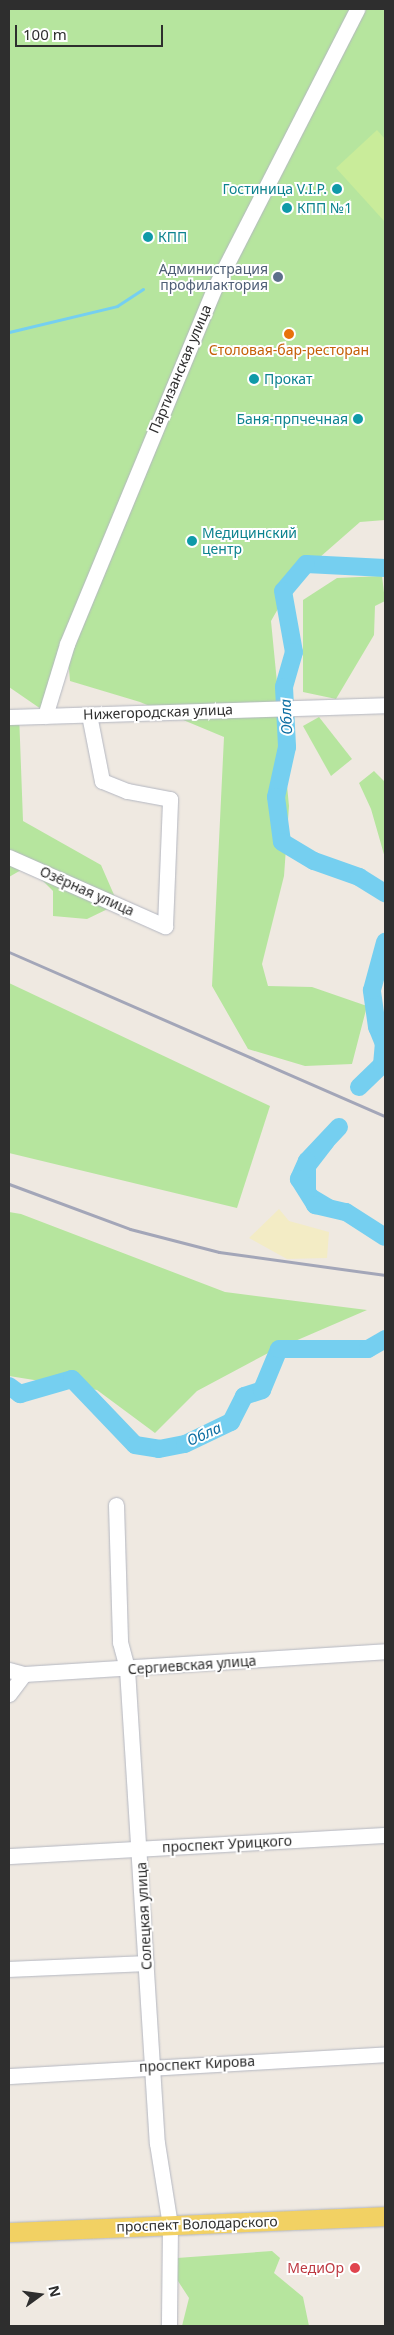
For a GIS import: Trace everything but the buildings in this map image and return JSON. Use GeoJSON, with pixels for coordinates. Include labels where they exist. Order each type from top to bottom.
{"type":"FeatureCollection","features":[{"type":"Feature","properties":{"kind":"main road","name":"проспект Володарского"},"geometry":{"type":"LineString","coordinates":[[9,2232],[385,2216]]}},
{"type":"Feature","properties":{"kind":"street","name":"Партизанская улица"},"geometry":{"type":"LineString","coordinates":[[45,716],[67,644],[215,287],[357,9]]}},
{"type":"Feature","properties":{"kind":"street","name":"Нижегородская улица"},"geometry":{"type":"LineString","coordinates":[[9,717],[385,705]]}},
{"type":"Feature","properties":{"kind":"street","name":"Озёрная улица"},"geometry":{"type":"LineString","coordinates":[[9,857],[165,926],[170,799],[127,792],[102,781],[89,715]]}},
{"type":"Feature","properties":{"kind":"street","name":"Солецкая улица"},"geometry":{"type":"LineString","coordinates":[[116,1505],[120,1642],[127,1669],[140,1848],[157,2143],[170,2225],[169,2326]]}},
{"type":"Feature","properties":{"kind":"street","name":"Сергиевская улица"},"geometry":{"type":"LineString","coordinates":[[9,1670],[24,1674],[127,1669],[385,1651]]}},
{"type":"Feature","properties":{"kind":"street"},"geometry":{"type":"LineString","coordinates":[[9,1694],[24,1674]]}},
{"type":"Feature","properties":{"kind":"street","name":"проспект Урицкого"},"geometry":{"type":"LineString","coordinates":[[9,1856],[385,1835]]}},
{"type":"Feature","properties":{"kind":"street"},"geometry":{"type":"LineString","coordinates":[[9,1970],[146,1963]]}},
{"type":"Feature","properties":{"kind":"street","name":"проспект Кирова"},"geometry":{"type":"LineString","coordinates":[[9,2076],[153,2066],[385,2054]]}},
{"type":"Feature","properties":{"kind":"green space"},"geometry":{"type":"Polygon","coordinates":[[[9,9],[385,9],[385,520],[360,522],[295,579],[271,621],[289,806],[284,876],[262,964],[268,986],[312,987],[367,1006],[352,1064],[305,1066],[248,1049],[212,986],[224,737],[140,702],[70,681],[67,645],[41,709],[9,687],[9,9]]]}},
{"type":"Feature","properties":{"kind":"green space"},"geometry":{"type":"Polygon","coordinates":[[[377,130],[385,139],[385,222],[336,168],[377,130]]]}},
{"type":"Feature","properties":{"kind":"green space"},"geometry":{"type":"Polygon","coordinates":[[[382,576],[385,601],[375,606],[374,635],[336,699],[303,692],[303,600],[337,578],[382,576]]]}},
{"type":"Feature","properties":{"kind":"green space"},"geometry":{"type":"Polygon","coordinates":[[[9,712],[19,713],[23,821],[101,865],[118,904],[87,919],[53,916],[53,891],[28,866],[9,877],[9,712]]]}},
{"type":"Feature","properties":{"kind":"green space"},"geometry":{"type":"Polygon","coordinates":[[[319,717],[352,759],[331,776],[303,726],[319,717]]]}},
{"type":"Feature","properties":{"kind":"green space"},"geometry":{"type":"Polygon","coordinates":[[[374,771],[385,782],[385,858],[371,809],[359,783],[374,771]]]}},
{"type":"Feature","properties":{"kind":"green space"},"geometry":{"type":"Polygon","coordinates":[[[9,983],[270,1106],[237,1208],[9,1153],[9,983]]]}},
{"type":"Feature","properties":{"kind":"green space"},"geometry":{"type":"Polygon","coordinates":[[[9,1212],[21,1214],[225,1292],[367,1310],[272,1351],[197,1391],[155,1433],[97,1390],[9,1376],[9,1212]]]}},
{"type":"Feature","properties":{"kind":"green space"},"geometry":{"type":"Polygon","coordinates":[[[272,2251],[280,2258],[274,2273],[303,2297],[309,2326],[182,2326],[189,2298],[176,2278],[177,2258],[272,2251]]]}},
{"type":"Feature","properties":{"kind":"sand"},"geometry":{"type":"Polygon","coordinates":[[[279,1209],[289,1221],[329,1232],[327,1258],[287,1259],[249,1238],[279,1209]]]}},
{"type":"Feature","properties":{"kind":"water"},"geometry":{"type":"Polygon","coordinates":[[[339,1127],[341,1132],[333,1147],[316,1169],[316,1190],[385,1231],[385,1237],[346,1212],[315,1205],[299,1179],[307,1161],[339,1127]]]}},
{"type":"Feature","properties":{"kind":"waterway"},"geometry":{"type":"LineString","coordinates":[[9,332],[117,306],[143,289]]}},
{"type":"Feature","properties":{"kind":"waterway","name":"Обла"},"geometry":{"type":"LineString","coordinates":[[385,568],[306,564],[283,591],[294,652],[284,687],[287,747],[276,797],[282,842],[314,861],[359,877],[385,893]]}},
{"type":"Feature","properties":{"kind":"waterway","name":"Обла"},"geometry":{"type":"LineString","coordinates":[[359,1087],[382,1065],[384,1044],[377,1027],[372,990],[385,942]]}},
{"type":"Feature","properties":{"kind":"waterway","name":"Обла"},"geometry":{"type":"LineString","coordinates":[[339,1127],[307,1161],[299,1179],[315,1205],[346,1212],[385,1237]]}},
{"type":"Feature","properties":{"kind":"waterway","name":"Обла"},"geometry":{"type":"LineString","coordinates":[[9,1386],[20,1394],[72,1379],[135,1445],[159,1449],[185,1444],[231,1422],[244,1396],[262,1390],[279,1349],[368,1349],[385,1339]]}},
{"type":"Feature","properties":{"kind":"railway"},"geometry":{"type":"LineString","coordinates":[[9,952],[385,1116]]}},
{"type":"Feature","properties":{"kind":"railway"},"geometry":{"type":"LineString","coordinates":[[9,1184],[130,1229],[219,1252],[385,1275]]}},
{"type":"Feature","properties":{"kind":"place","name":"Гостиница V.I.P."},"geometry":{"type":"Point","coordinates":[337,189]}},
{"type":"Feature","properties":{"kind":"place","name":"КПП №1"},"geometry":{"type":"Point","coordinates":[287,208]}},
{"type":"Feature","properties":{"kind":"place","name":"КПП"},"geometry":{"type":"Point","coordinates":[148,237]}},
{"type":"Feature","properties":{"kind":"place","name":"Администрация профилактория"},"geometry":{"type":"Point","coordinates":[278,277]}},
{"type":"Feature","properties":{"kind":"place","name":"Столовая-бар-ресторан"},"geometry":{"type":"Point","coordinates":[289,334]}},
{"type":"Feature","properties":{"kind":"place","name":"Прокат"},"geometry":{"type":"Point","coordinates":[254,379]}},
{"type":"Feature","properties":{"kind":"place","name":"Баня-прпчечная"},"geometry":{"type":"Point","coordinates":[358,419]}},
{"type":"Feature","properties":{"kind":"place","name":"Медицинский центр"},"geometry":{"type":"Point","coordinates":[192,541]}},
{"type":"Feature","properties":{"kind":"place","name":"МедиОр"},"geometry":{"type":"Point","coordinates":[355,2268]}}]}
